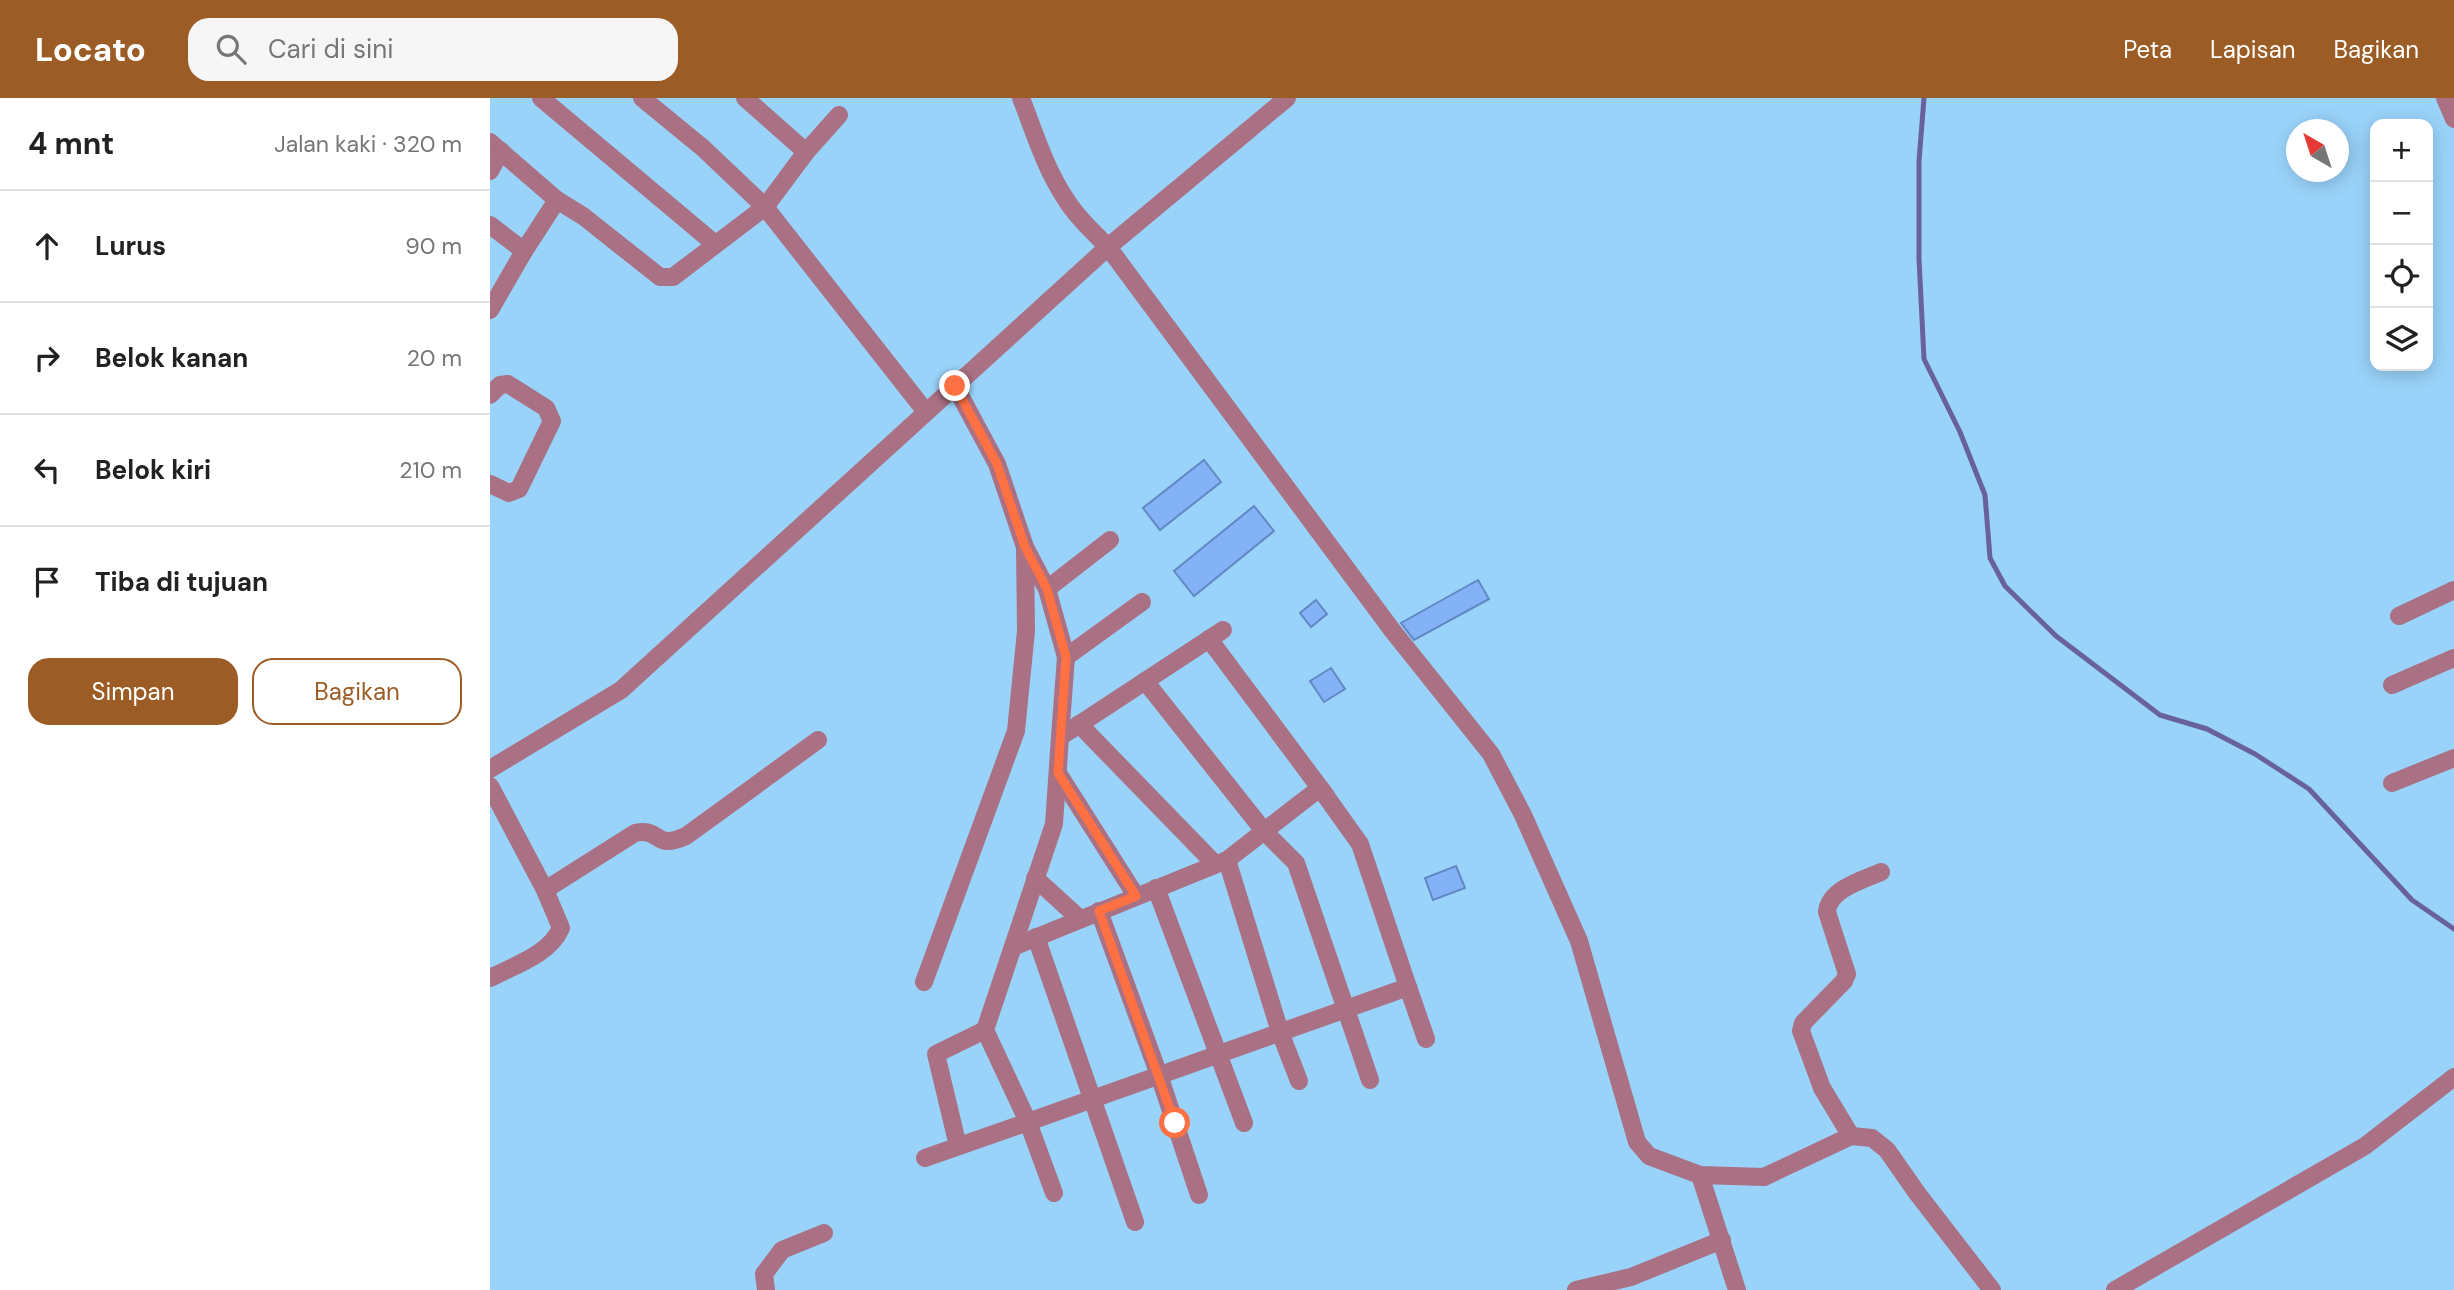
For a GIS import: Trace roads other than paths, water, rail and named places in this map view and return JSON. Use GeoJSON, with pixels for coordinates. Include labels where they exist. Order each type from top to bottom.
{"type":"FeatureCollection","features":[{"type":"Feature","properties":{"kind":"street"},"geometry":{"type":"LineString","coordinates":[[541,98],[715,244]]}},
{"type":"Feature","properties":{"kind":"street"},"geometry":{"type":"LineString","coordinates":[[642,98],[703,148],[765,207],[926,412]]}},
{"type":"Feature","properties":{"kind":"street"},"geometry":{"type":"LineString","coordinates":[[745,98],[766,105],[806,152]]}},
{"type":"Feature","properties":{"kind":"street"},"geometry":{"type":"LineString","coordinates":[[1021,98],[1064,197],[1082,221],[1108,247],[1392,629],[1491,754],[1523,816],[1579,941],[1637,1142],[1649,1156],[1700,1175],[1764,1177],[1852,1136],[1872,1138],[1887,1150],[1992,1290]]}},
{"type":"Feature","properties":{"kind":"street"},"geometry":{"type":"LineString","coordinates":[[490,769],[621,690],[1108,247],[1287,98]]}},
{"type":"Feature","properties":{"kind":"street"},"geometry":{"type":"LineString","coordinates":[[2445,98],[2454,118]]}},
{"type":"Feature","properties":{"kind":"street"},"geometry":{"type":"LineString","coordinates":[[490,171],[495,146],[557,200],[583,216],[660,277],[673,277],[765,207],[806,152],[839,115]]}},
{"type":"Feature","properties":{"kind":"street"},"geometry":{"type":"LineString","coordinates":[[490,310],[557,200]]}},
{"type":"Feature","properties":{"kind":"street"},"geometry":{"type":"LineString","coordinates":[[490,225],[524,251]]}},
{"type":"Feature","properties":{"kind":"street"},"geometry":{"type":"LineString","coordinates":[[490,395],[500,385],[508,384],[546,408],[552,421],[519,489],[509,493],[490,484]]}},
{"type":"Feature","properties":{"kind":"street"},"geometry":{"type":"LineString","coordinates":[[955,386],[997,464],[1025,547],[1047,589],[1066,657],[1054,824],[985,1030],[1028,1122],[1054,1193]]}},
{"type":"Feature","properties":{"kind":"street"},"geometry":{"type":"LineString","coordinates":[[1047,589],[1110,540]]}},
{"type":"Feature","properties":{"kind":"street"},"geometry":{"type":"LineString","coordinates":[[924,982],[1016,731],[1026,631],[1025,547]]}},
{"type":"Feature","properties":{"kind":"street"},"geometry":{"type":"LineString","coordinates":[[2399,616],[2454,590]]}},
{"type":"Feature","properties":{"kind":"street"},"geometry":{"type":"LineString","coordinates":[[1066,657],[1142,602]]}},
{"type":"Feature","properties":{"kind":"street"},"geometry":{"type":"LineString","coordinates":[[1060,737],[1216,634],[1360,844],[1426,1039]]}},
{"type":"Feature","properties":{"kind":"street"},"geometry":{"type":"LineString","coordinates":[[2392,685],[2454,658]]}},
{"type":"Feature","properties":{"kind":"street"},"geometry":{"type":"LineString","coordinates":[[1144,681],[1264,831],[1296,863],[1370,1080]]}},
{"type":"Feature","properties":{"kind":"street"},"geometry":{"type":"LineString","coordinates":[[1079,724],[1221,862],[1299,1082]]}},
{"type":"Feature","properties":{"kind":"street"},"geometry":{"type":"LineString","coordinates":[[545,890],[635,833],[650,833],[662,842],[672,843],[686,836],[818,740]]}},
{"type":"Feature","properties":{"kind":"street"},"geometry":{"type":"LineString","coordinates":[[2392,783],[2454,758]]}},
{"type":"Feature","properties":{"kind":"street"},"geometry":{"type":"LineString","coordinates":[[1058,773],[1136,896]]}},
{"type":"Feature","properties":{"kind":"street"},"geometry":{"type":"LineString","coordinates":[[490,786],[545,890],[561,928],[556,939],[543,951],[490,978]]}},
{"type":"Feature","properties":{"kind":"street"},"geometry":{"type":"LineString","coordinates":[[1320,788],[1345,822]]}},
{"type":"Feature","properties":{"kind":"street"},"geometry":{"type":"LineString","coordinates":[[1013,947],[1221,862],[1320,788]]}},
{"type":"Feature","properties":{"kind":"street"},"geometry":{"type":"LineString","coordinates":[[1852,1136],[1822,1088],[1801,1031],[1803,1023],[1844,981],[1847,974],[1827,912],[1832,898],[1846,888],[1881,872]]}},
{"type":"Feature","properties":{"kind":"street"},"geometry":{"type":"LineString","coordinates":[[1035,878],[1080,919]]}},
{"type":"Feature","properties":{"kind":"street"},"geometry":{"type":"LineString","coordinates":[[1156,888],[1244,1124]]}},
{"type":"Feature","properties":{"kind":"street"},"geometry":{"type":"LineString","coordinates":[[1099,911],[1159,1075],[1199,1195]]}},
{"type":"Feature","properties":{"kind":"street"},"geometry":{"type":"LineString","coordinates":[[1036,937],[1135,1222]]}},
{"type":"Feature","properties":{"kind":"street"},"geometry":{"type":"LineString","coordinates":[[925,1158],[1409,987]]}},
{"type":"Feature","properties":{"kind":"street"},"geometry":{"type":"LineString","coordinates":[[958,1146],[936,1054],[985,1030]]}},
{"type":"Feature","properties":{"kind":"street"},"geometry":{"type":"LineString","coordinates":[[2115,1290],[2365,1146],[2454,1077]]}},
{"type":"Feature","properties":{"kind":"street"},"geometry":{"type":"LineString","coordinates":[[1700,1175],[1737,1290]]}},
{"type":"Feature","properties":{"kind":"street"},"geometry":{"type":"LineString","coordinates":[[766,1290],[764,1274],[782,1250],[824,1233]]}},
{"type":"Feature","properties":{"kind":"street"},"geometry":{"type":"LineString","coordinates":[[1576,1290],[1631,1277],[1722,1240]]}},
{"type":"Feature","properties":{"kind":"waterway"},"geometry":{"type":"LineString","coordinates":[[1924,98],[1919,161],[1919,259],[1924,359],[1960,432],[1985,495],[1990,558],[2005,586],[2056,636],[2160,715],[2207,729],[2255,754],[2309,789],[2412,900],[2454,929]]}}]}
